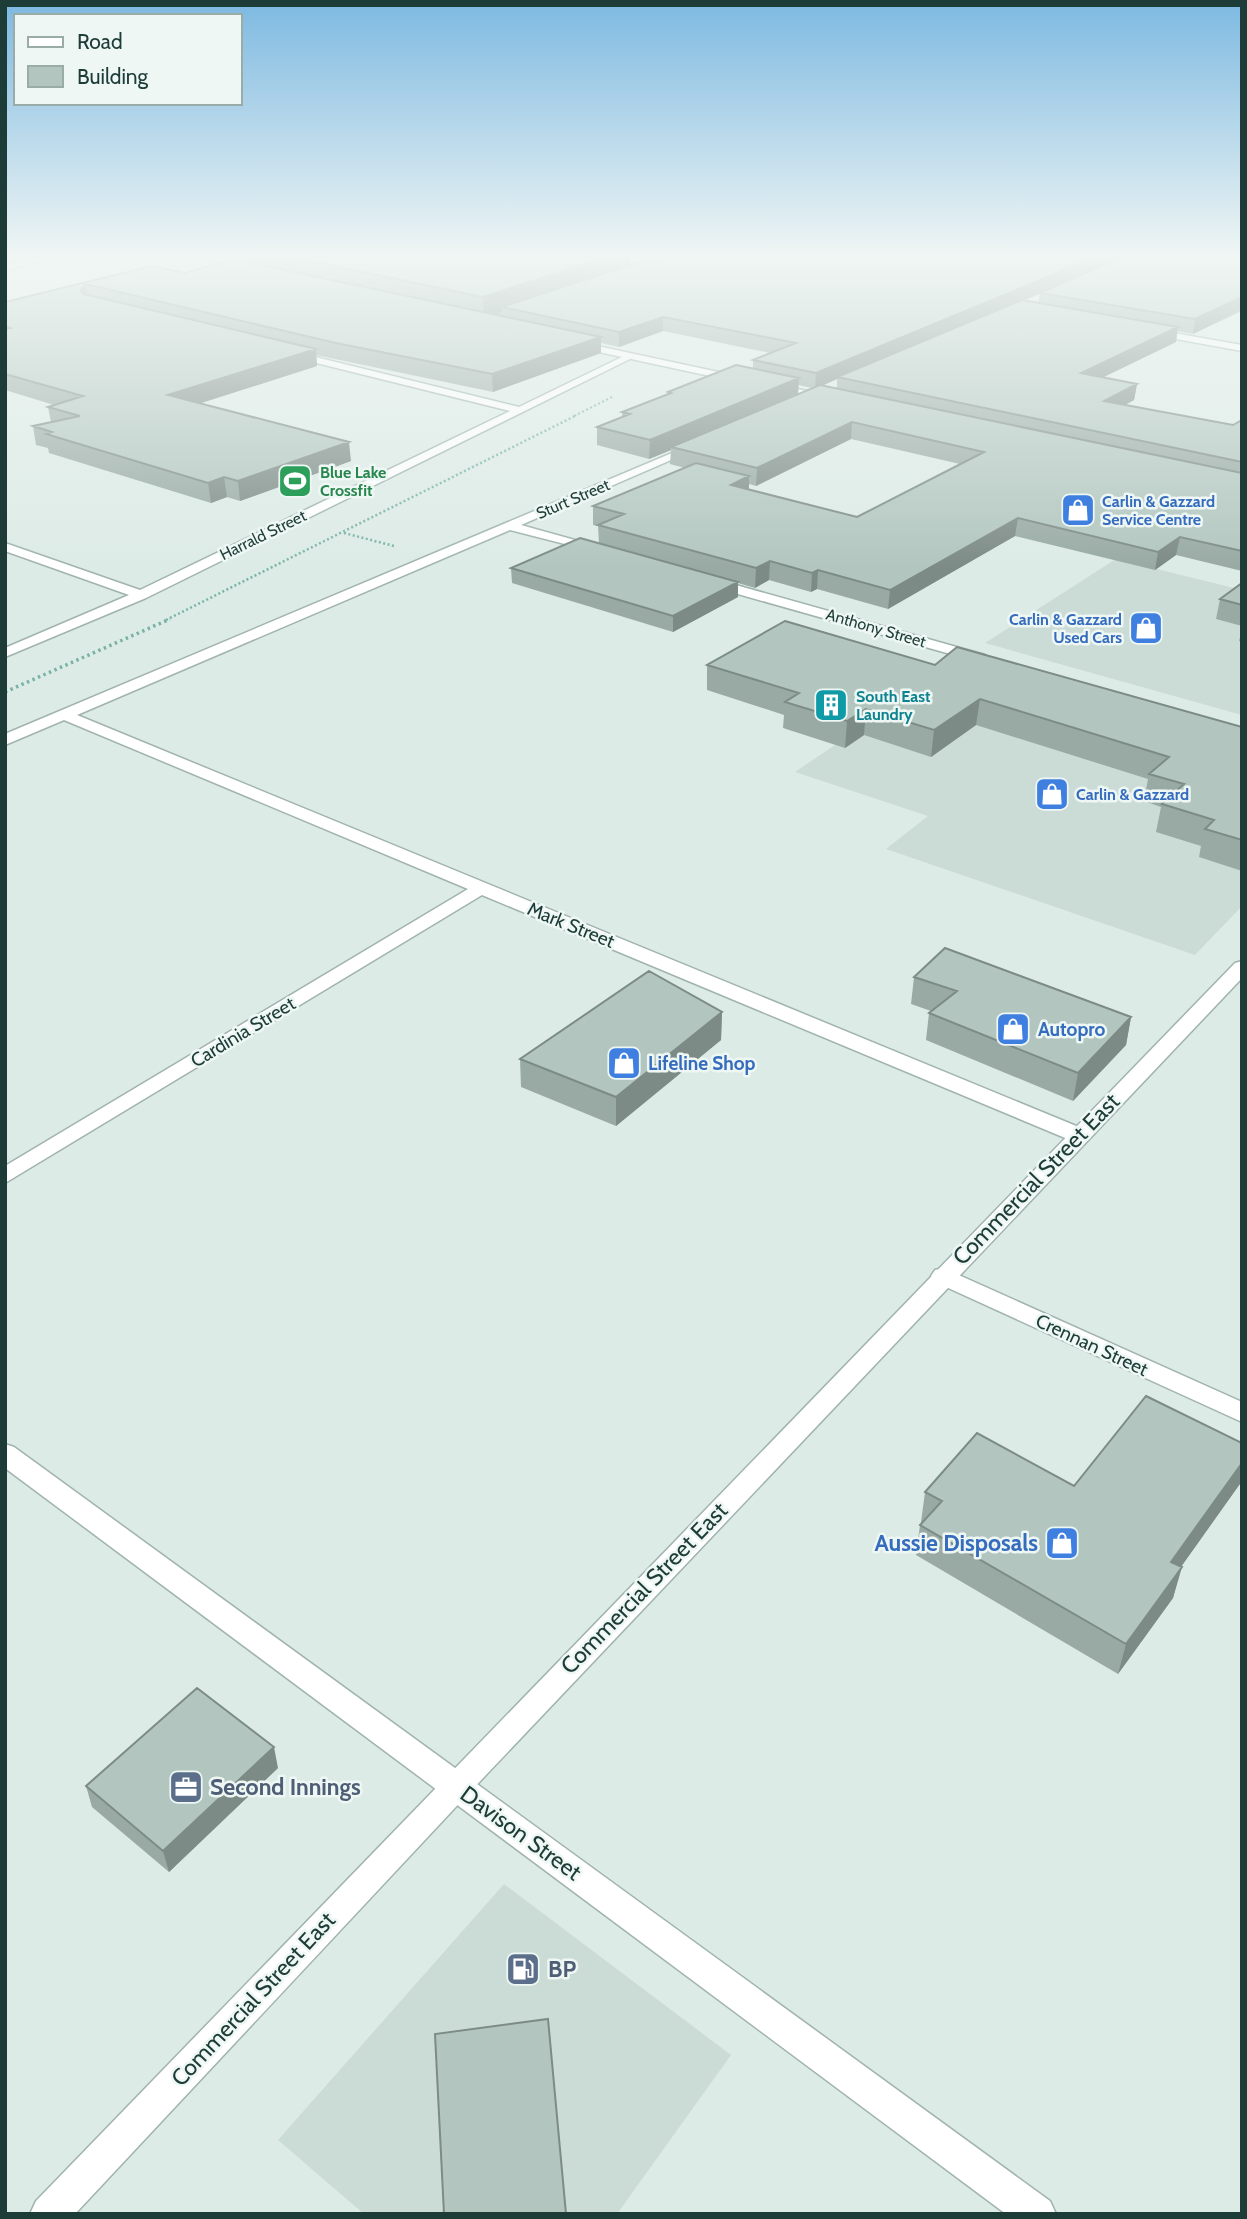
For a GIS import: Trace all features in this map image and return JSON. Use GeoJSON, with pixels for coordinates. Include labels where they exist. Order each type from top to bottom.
{"type":"FeatureCollection","features":[{"type":"Feature","properties":{"kind":"street"},"geometry":{"type":"LineString","coordinates":[[316,361],[519,410]]}},
{"type":"Feature","properties":{"kind":"street","name":"Harrald Street"},"geometry":{"type":"LineString","coordinates":[[10,649],[141,595],[622,361]]}},
{"type":"Feature","properties":{"kind":"street"},"geometry":{"type":"LineString","coordinates":[[652,361],[843,401]]}},
{"type":"Feature","properties":{"kind":"street"},"geometry":{"type":"LineString","coordinates":[[791,406],[842,385]]}},
{"type":"Feature","properties":{"kind":"street","name":"Sturt Street"},"geometry":{"type":"LineString","coordinates":[[5,740],[701,444]]}},
{"type":"Feature","properties":{"kind":"street"},"geometry":{"type":"LineString","coordinates":[[510,526],[617,555]]}},
{"type":"Feature","properties":{"kind":"street"},"geometry":{"type":"LineString","coordinates":[[5,547],[141,595]]}},
{"type":"Feature","properties":{"kind":"street","name":"Anthony Street"},"geometry":{"type":"LineString","coordinates":[[696,578],[989,660]]}},
{"type":"Feature","properties":{"kind":"street","name":"Mark Street"},"geometry":{"type":"LineString","coordinates":[[64,715],[1078,1135]]}},
{"type":"Feature","properties":{"kind":"street","name":"Cardinia Street"},"geometry":{"type":"LineString","coordinates":[[5,1176],[481,888]]}},
{"type":"Feature","properties":{"kind":"street","name":"Commercial Street East"},"geometry":{"type":"LineString","coordinates":[[49,2214],[456,1785],[1242,967]]}},
{"type":"Feature","properties":{"kind":"street","name":"Crennan Street"},"geometry":{"type":"LineString","coordinates":[[943,1276],[1242,1413]]}},
{"type":"Feature","properties":{"kind":"street","name":"Davison Street"},"geometry":{"type":"LineString","coordinates":[[5,1454],[1037,2214]]}},
{"type":"Feature","properties":{"kind":"path"},"geometry":{"type":"LineString","coordinates":[[5,692],[201,605],[613,396]]}},
{"type":"Feature","properties":{"kind":"shaded area"},"geometry":{"type":"Polygon","coordinates":[[[1116,559],[1242,590],[1242,715],[985,643],[1116,559]]]}},
{"type":"Feature","properties":{"kind":"shaded area","name":"Carlin & Gazzard"},"geometry":{"type":"Polygon","coordinates":[[[947,669],[1242,753],[1242,906],[1195,955],[886,849],[928,816],[795,772],[947,669]]]}},
{"type":"Feature","properties":{"kind":"shaded area","name":"BP"},"geometry":{"type":"Polygon","coordinates":[[[504,1884],[731,2055],[617,2214],[364,2214],[278,2140],[504,1884]]]}},
{"type":"Feature","properties":{"kind":"building"},"geometry":{"type":"Polygon","coordinates":[[[5,361],[279,361],[168,395],[349,442],[238,481],[224,477],[208,483],[46,434],[52,432],[33,426],[80,416],[48,407],[83,396],[5,374],[5,361]]]}},
{"type":"Feature","properties":{"kind":"building"},"geometry":{"type":"Polygon","coordinates":[[[424,361],[532,361],[492,374],[424,361]]]}},
{"type":"Feature","properties":{"kind":"building"},"geometry":{"type":"Polygon","coordinates":[[[756,361],[846,361],[816,373],[756,361]]]}},
{"type":"Feature","properties":{"kind":"building"},"geometry":{"type":"Polygon","coordinates":[[[877,361],[1107,361],[1081,373],[1137,384],[1104,401],[1233,425],[1242,420],[1242,462],[837,377],[877,361]]]}},
{"type":"Feature","properties":{"kind":"building"},"geometry":{"type":"Polygon","coordinates":[[[736,365],[799,378],[650,440],[597,427],[630,414],[622,412],[736,365]]]}},
{"type":"Feature","properties":{"kind":"building"},"geometry":{"type":"Polygon","coordinates":[[[820,385],[1242,473],[1242,551],[1180,537],[1158,552],[1018,518],[890,590],[818,570],[812,573],[770,561],[756,568],[598,525],[624,514],[593,506],[696,463],[749,476],[731,485],[857,517],[984,452],[852,422],[757,468],[671,447],[820,385]]]}},
{"type":"Feature","properties":{"kind":"building"},"geometry":{"type":"Polygon","coordinates":[[[580,538],[738,582],[673,616],[511,568],[580,538]]]}},
{"type":"Feature","properties":{"kind":"building"},"geometry":{"type":"Polygon","coordinates":[[[1242,583],[1242,605],[1220,599],[1242,583]]]}},
{"type":"Feature","properties":{"kind":"building"},"geometry":{"type":"Polygon","coordinates":[[[785,621],[935,665],[957,647],[1242,727],[1242,840],[1205,829],[1214,820],[1162,804],[1184,784],[1149,774],[1169,757],[980,699],[934,730],[866,709],[847,721],[785,702],[799,693],[707,665],[785,621]]]}},
{"type":"Feature","properties":{"kind":"building"},"geometry":{"type":"Polygon","coordinates":[[[945,948],[1131,1017],[1078,1073],[929,1013],[957,991],[914,977],[945,948]]]}},
{"type":"Feature","properties":{"kind":"building"},"geometry":{"type":"Polygon","coordinates":[[[649,971],[722,1012],[616,1097],[520,1059],[649,971]]]}},
{"type":"Feature","properties":{"kind":"building","name":"Aussie Disposals"},"geometry":{"type":"Polygon","coordinates":[[[1146,1396],[1242,1443],[1242,1463],[1171,1562],[1182,1567],[1126,1644],[920,1525],[942,1501],[925,1492],[977,1433],[1074,1486],[1146,1396]]]}},
{"type":"Feature","properties":{"kind":"building","name":"Second Innings"},"geometry":{"type":"Polygon","coordinates":[[[197,1688],[274,1747],[163,1851],[86,1786],[197,1688]]]}},
{"type":"Feature","properties":{"kind":"building"},"geometry":{"type":"Polygon","coordinates":[[[548,2019],[566,2214],[444,2214],[435,2034],[548,2019]]]}},
{"type":"Feature","properties":{"kind":"place","name":"Blue Lake Crossfit"},"geometry":{"type":"Point","coordinates":[295,481]}},
{"type":"Feature","properties":{"kind":"place","name":"Carlin & Gazzard Service Centre"},"geometry":{"type":"Point","coordinates":[1078,510]}},
{"type":"Feature","properties":{"kind":"place","name":"Carlin & Gazzard Used Cars"},"geometry":{"type":"Point","coordinates":[1146,628]}},
{"type":"Feature","properties":{"kind":"place","name":"South East Laundry"},"geometry":{"type":"Point","coordinates":[831,705]}},
{"type":"Feature","properties":{"kind":"place","name":"Carlin & Gazzard"},"geometry":{"type":"Point","coordinates":[1052,794]}},
{"type":"Feature","properties":{"kind":"place","name":"Autopro"},"geometry":{"type":"Point","coordinates":[1013,1029]}},
{"type":"Feature","properties":{"kind":"place","name":"Lifeline Shop"},"geometry":{"type":"Point","coordinates":[624,1063]}},
{"type":"Feature","properties":{"kind":"place","name":"Aussie Disposals"},"geometry":{"type":"Point","coordinates":[1062,1543]}},
{"type":"Feature","properties":{"kind":"place","name":"Second Innings"},"geometry":{"type":"Point","coordinates":[186,1787]}},
{"type":"Feature","properties":{"kind":"place","name":"BP"},"geometry":{"type":"Point","coordinates":[523,1969]}}]}
